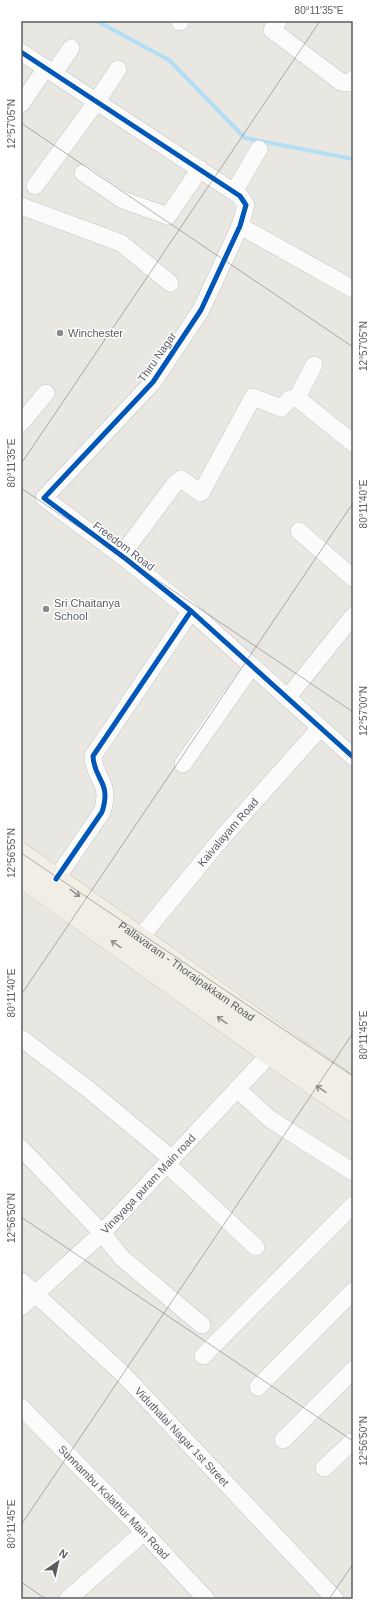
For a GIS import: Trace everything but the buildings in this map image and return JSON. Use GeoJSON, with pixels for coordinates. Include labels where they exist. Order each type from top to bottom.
{"type":"FeatureCollection","features":[{"type":"Feature","properties":{"kind":"main road","name":"Pallavaram - Thoraipakkam Road"},"geometry":{"type":"LineString","coordinates":[[21,854],[139,939],[353,1111]]}},
{"type":"Feature","properties":{"kind":"main road","name":"Pallavaram - Thoraipakkam Road"},"geometry":{"type":"LineString","coordinates":[[21,876],[275,1047],[353,1089]]}},
{"type":"Feature","properties":{"kind":"street"},"geometry":{"type":"LineString","coordinates":[[275,26],[341,82],[351,81]]}},
{"type":"Feature","properties":{"kind":"street"},"geometry":{"type":"LineString","coordinates":[[21,104],[71,48]]}},
{"type":"Feature","properties":{"kind":"street"},"geometry":{"type":"LineString","coordinates":[[21,52],[234,192],[259,149]]}},
{"type":"Feature","properties":{"kind":"street"},"geometry":{"type":"LineString","coordinates":[[35,186],[97,101],[118,69]]}},
{"type":"Feature","properties":{"kind":"street"},"geometry":{"type":"LineString","coordinates":[[83,173],[123,200],[168,216],[200,169]]}},
{"type":"Feature","properties":{"kind":"street","name":"Thiru Nagar"},"geometry":{"type":"LineString","coordinates":[[44,498],[153,382],[201,310],[240,226],[246,205],[240,196],[234,192]]}},
{"type":"Feature","properties":{"kind":"street"},"geometry":{"type":"LineString","coordinates":[[21,206],[120,242],[170,283]]}},
{"type":"Feature","properties":{"kind":"street"},"geometry":{"type":"LineString","coordinates":[[240,226],[353,289]]}},
{"type":"Feature","properties":{"kind":"street"},"geometry":{"type":"LineString","coordinates":[[297,398],[314,365]]}},
{"type":"Feature","properties":{"kind":"street"},"geometry":{"type":"LineString","coordinates":[[21,423],[46,393]]}},
{"type":"Feature","properties":{"kind":"street"},"geometry":{"type":"LineString","coordinates":[[120,556],[174,485],[181,480],[201,493],[253,397],[281,408],[290,399],[297,398],[353,443]]}},
{"type":"Feature","properties":{"kind":"street","name":"Freedom Road"},"geometry":{"type":"LineString","coordinates":[[44,498],[191,611],[353,757]]}},
{"type":"Feature","properties":{"kind":"street"},"geometry":{"type":"LineString","coordinates":[[299,531],[353,578]]}},
{"type":"Feature","properties":{"kind":"street"},"geometry":{"type":"LineString","coordinates":[[56,879],[102,812],[106,789],[93,764],[93,756],[191,611]]}},
{"type":"Feature","properties":{"kind":"street"},"geometry":{"type":"LineString","coordinates":[[288,697],[353,616]]}},
{"type":"Feature","properties":{"kind":"street"},"geometry":{"type":"LineString","coordinates":[[183,764],[252,666]]}},
{"type":"Feature","properties":{"kind":"street","name":"Kaivalayam Road"},"geometry":{"type":"LineString","coordinates":[[139,939],[222,838],[320,728]]}},
{"type":"Feature","properties":{"kind":"street"},"geometry":{"type":"LineString","coordinates":[[21,1038],[88,1089],[170,1160],[256,1247]]}},
{"type":"Feature","properties":{"kind":"street","name":"Vinayaga puram Main road"},"geometry":{"type":"LineString","coordinates":[[21,1307],[102,1233],[275,1047]]}},
{"type":"Feature","properties":{"kind":"street"},"geometry":{"type":"LineString","coordinates":[[237,1089],[270,1119],[353,1172]]}},
{"type":"Feature","properties":{"kind":"street"},"geometry":{"type":"LineString","coordinates":[[21,1148],[102,1233],[122,1258],[202,1325]]}},
{"type":"Feature","properties":{"kind":"street"},"geometry":{"type":"LineString","coordinates":[[203,1356],[353,1205]]}},
{"type":"Feature","properties":{"kind":"street","name":"Viduthalai Nagar 1st Street"},"geometry":{"type":"LineString","coordinates":[[21,1281],[122,1373],[335,1599]]}},
{"type":"Feature","properties":{"kind":"street"},"geometry":{"type":"LineString","coordinates":[[258,1387],[353,1291]]}},
{"type":"Feature","properties":{"kind":"street"},"geometry":{"type":"LineString","coordinates":[[283,1440],[353,1370]]}},
{"type":"Feature","properties":{"kind":"street","name":"Sunnambu Kolathur Main Road"},"geometry":{"type":"LineString","coordinates":[[21,1407],[144,1532],[206,1599]]}},
{"type":"Feature","properties":{"kind":"street"},"geometry":{"type":"LineString","coordinates":[[324,1468],[353,1441]]}},
{"type":"Feature","properties":{"kind":"street"},"geometry":{"type":"LineString","coordinates":[[68,1599],[144,1532]]}},
{"type":"Feature","properties":{"kind":"waterway"},"geometry":{"type":"LineString","coordinates":[[97,21],[169,60],[245,138],[353,159]]}},
{"type":"Feature","properties":{"kind":"cycle path"},"geometry":{"type":"LineString","coordinates":[[21,52],[240,196],[246,205],[240,226],[201,310],[153,382],[44,498],[126,559],[191,611]]}},
{"type":"Feature","properties":{"kind":"cycle path"},"geometry":{"type":"LineString","coordinates":[[56,879],[102,812],[105,802],[104,787],[96,771],[93,756],[191,611],[353,757]]}},
{"type":"Feature","properties":{"kind":"place","name":"Winchester"},"geometry":{"type":"Point","coordinates":[60,333]}},
{"type":"Feature","properties":{"kind":"place","name":"Sri Chaitanya School"},"geometry":{"type":"Point","coordinates":[46,609]}}]}
